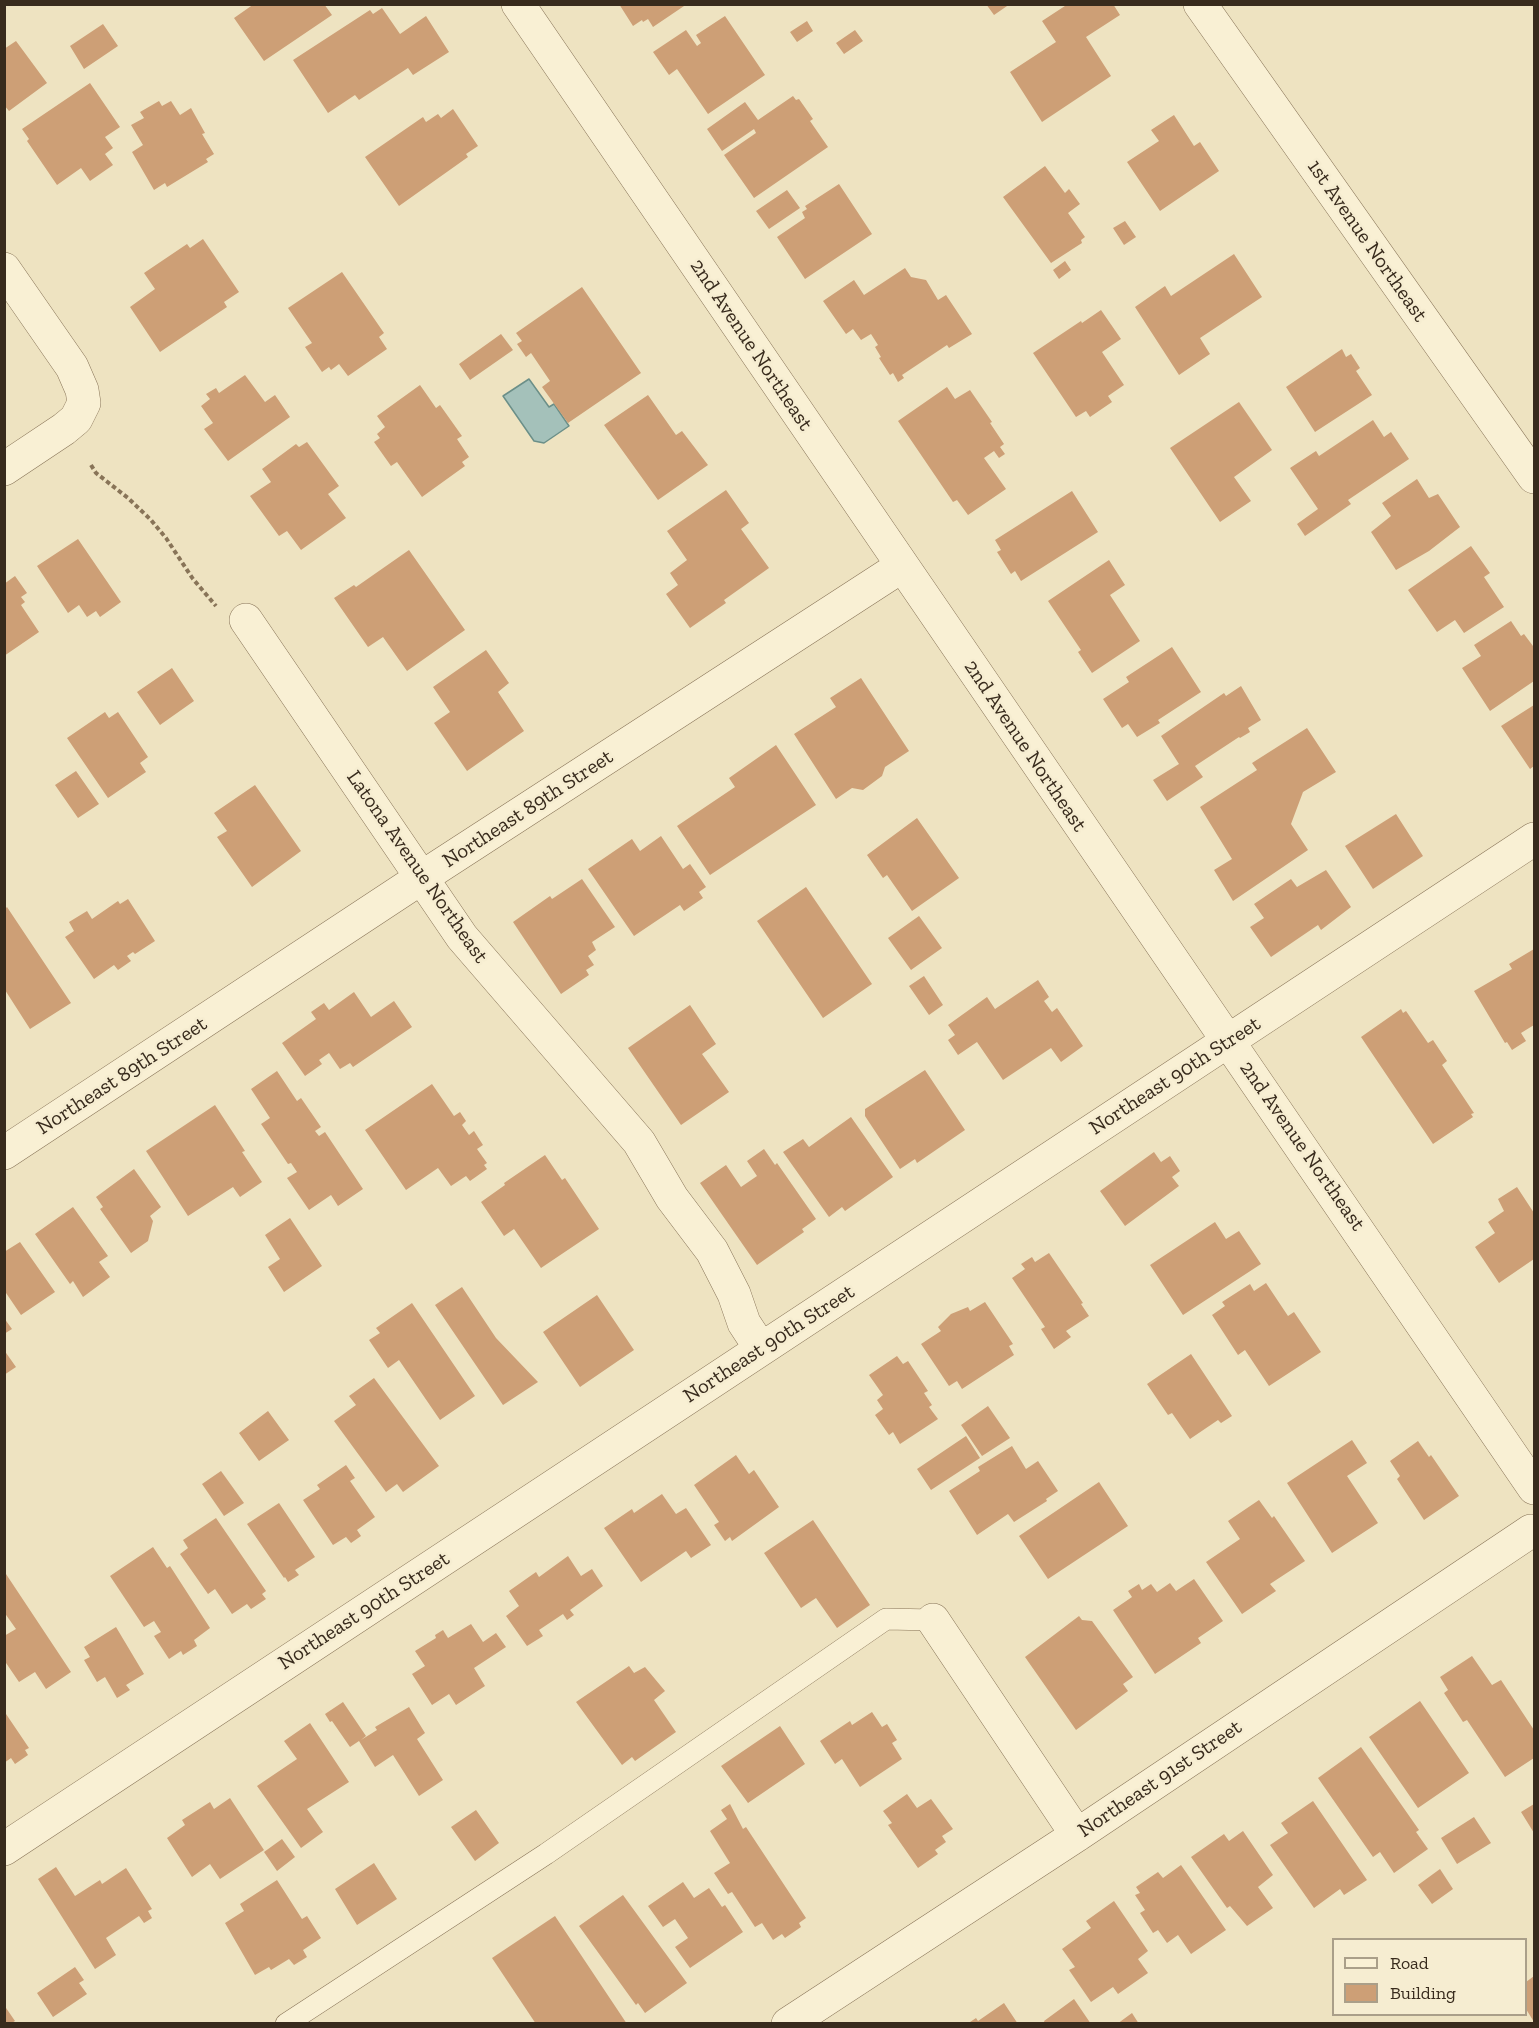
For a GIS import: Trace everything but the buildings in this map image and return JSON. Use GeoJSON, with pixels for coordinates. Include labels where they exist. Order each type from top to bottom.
{"type":"FeatureCollection","features":[{"type":"Feature","properties":{"kind":"street","name":"2nd Avenue Northeast"},"geometry":{"type":"LineString","coordinates":[[518,4],[1534,1488]]}},
{"type":"Feature","properties":{"kind":"street","name":"1st Avenue Northeast"},"geometry":{"type":"LineString","coordinates":[[1200,4],[1534,477]]}},
{"type":"Feature","properties":{"kind":"street"},"geometry":{"type":"LineString","coordinates":[[4,269],[72,367],[82,390],[84,404],[76,419],[64,429],[4,469]]}},
{"type":"Feature","properties":{"kind":"street","name":"Northeast 89th Street"},"geometry":{"type":"LineString","coordinates":[[4,1153],[421,878],[902,566]]}},
{"type":"Feature","properties":{"kind":"street","name":"Latona Avenue Northeast"},"geometry":{"type":"LineString","coordinates":[[246,620],[462,937],[639,1142],[672,1198],[712,1251],[734,1294],[744,1323],[761,1349]]}},
{"type":"Feature","properties":{"kind":"street","name":"Northeast 90th Street"},"geometry":{"type":"LineString","coordinates":[[4,1849],[1534,839]]}},
{"type":"Feature","properties":{"kind":"street"},"geometry":{"type":"LineString","coordinates":[[1533,1533],[1527,1524],[1527,1510],[1534,1496]]}},
{"type":"Feature","properties":{"kind":"street","name":"Northeast 91st Street"},"geometry":{"type":"LineString","coordinates":[[788,2024],[1533,1533]]}},
{"type":"Feature","properties":{"kind":"street"},"geometry":{"type":"LineString","coordinates":[[933,1620],[1077,1835]]}},
{"type":"Feature","properties":{"kind":"lane"},"geometry":{"type":"LineString","coordinates":[[286,2024],[546,1854],[886,1619],[933,1620]]}},
{"type":"Feature","properties":{"kind":"path"},"geometry":{"type":"LineString","coordinates":[[91,465],[96,473],[151,520],[207,598],[223,611],[246,620]]}},
{"type":"Feature","properties":{"kind":"water"},"geometry":{"type":"Polygon","coordinates":[[[529,379],[549,407],[554,404],[569,426],[544,443],[534,441],[503,396],[529,379]]]}}]}
